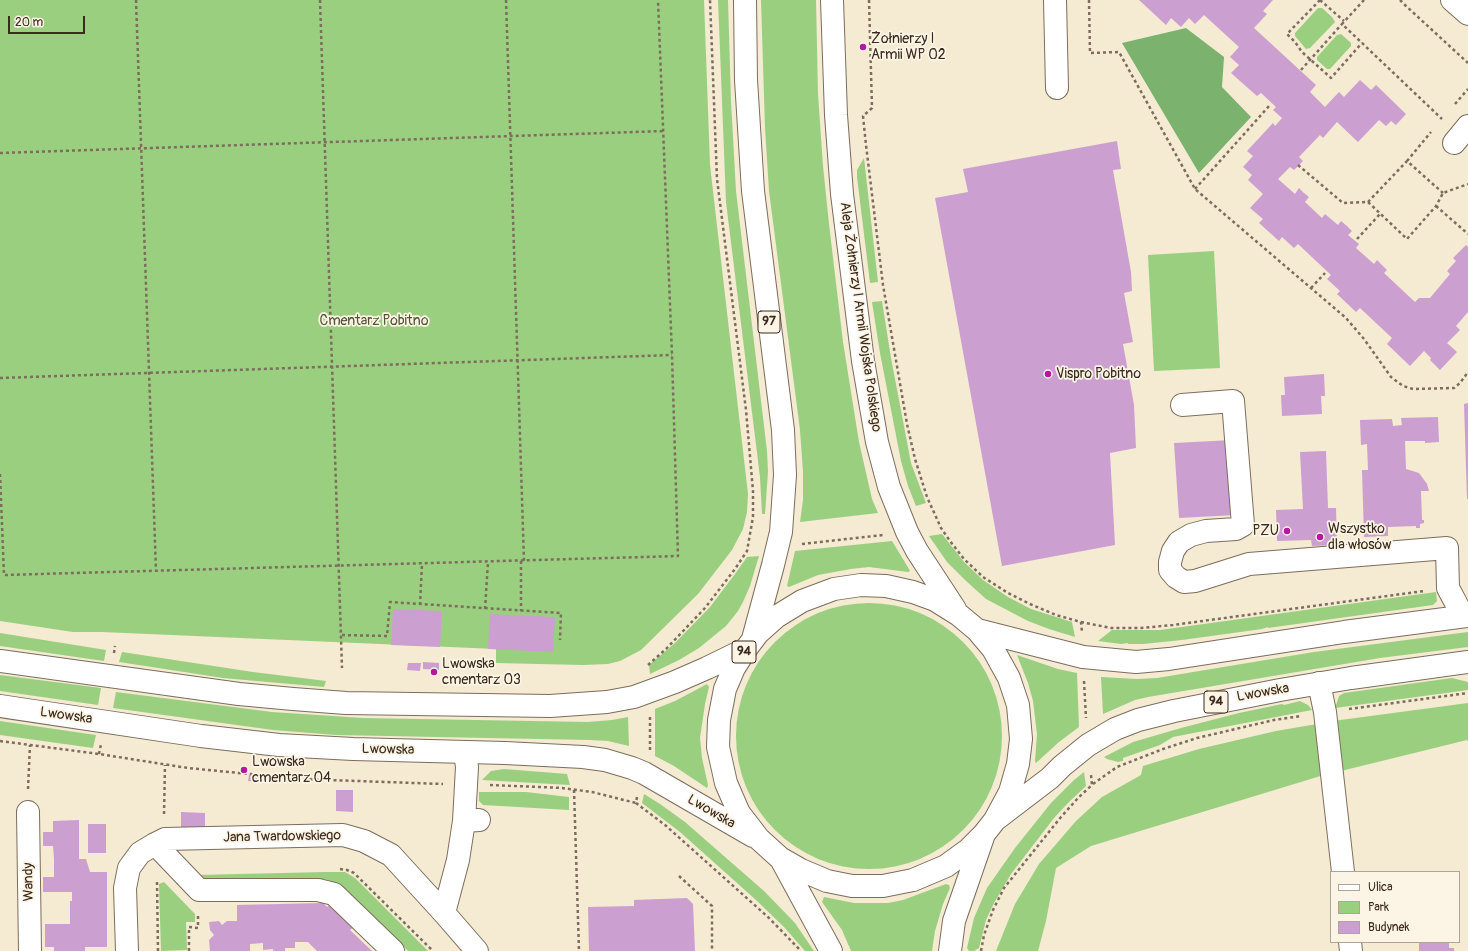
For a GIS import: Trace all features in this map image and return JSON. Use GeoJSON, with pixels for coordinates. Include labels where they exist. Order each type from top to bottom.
{"type":"FeatureCollection","features":[{"type":"Feature","properties":{"kind":"main road","name":"97"},"geometry":{"type":"LineString","coordinates":[[744,0],[753,191],[783,430],[785,475],[781,532],[778,547],[749,644]]}},
{"type":"Feature","properties":{"kind":"main road","name":"Aleja Żołnierzy I Armii Wojska Polskiego"},"geometry":{"type":"LineString","coordinates":[[832,0],[839,163],[863,361],[877,442],[895,504],[907,532],[959,615]]}},
{"type":"Feature","properties":{"kind":"main road"},"geometry":{"type":"LineString","coordinates":[[1055,0],[1057,88]]}},
{"type":"Feature","properties":{"kind":"main road"},"geometry":{"type":"LineString","coordinates":[[1452,0],[1468,14]]}},
{"type":"Feature","properties":{"kind":"main road"},"geometry":{"type":"LineString","coordinates":[[1454,143],[1468,126]]}},
{"type":"Feature","properties":{"kind":"main road"},"geometry":{"type":"LineString","coordinates":[[1182,405],[1233,401],[1242,524],[1236,529],[1206,531],[1191,535],[1179,542],[1173,551],[1170,562],[1170,570],[1176,577],[1184,582],[1195,581],[1249,564],[1447,548],[1448,588],[1465,616]]}},
{"type":"Feature","properties":{"kind":"main road","name":"94"},"geometry":{"type":"LineString","coordinates":[[950,951],[954,921],[990,827],[1010,792],[1018,764],[1020,739],[1018,705],[1009,678],[993,649],[977,630],[959,615],[935,600],[913,592],[886,586],[861,585],[834,589],[802,601],[776,617],[758,633],[749,644],[734,668],[725,689],[719,720],[718,747],[726,783],[739,813],[759,839],[780,858],[801,870],[827,881],[852,886],[882,886],[913,880],[946,866],[968,850],[990,827]]}},
{"type":"Feature","properties":{"kind":"main road","name":"94"},"geometry":{"type":"LineString","coordinates":[[977,630],[1082,657],[1136,662],[1169,659],[1344,632],[1465,616]]}},
{"type":"Feature","properties":{"kind":"main road"},"geometry":{"type":"LineString","coordinates":[[0,661],[239,694],[293,699],[346,703],[550,706],[601,703],[648,693],[694,674],[749,644]]}},
{"type":"Feature","properties":{"kind":"main road","name":"Lwowska"},"geometry":{"type":"LineString","coordinates":[[990,827],[1088,745],[1115,729],[1138,720],[1174,711],[1319,683],[1468,662]]}},
{"type":"Feature","properties":{"kind":"main road"},"geometry":{"type":"LineString","coordinates":[[1319,683],[1325,712],[1343,871]]}},
{"type":"Feature","properties":{"kind":"main road","name":"Lwowska"},"geometry":{"type":"LineString","coordinates":[[0,706],[201,736],[264,743],[354,750],[465,752],[583,757],[619,764],[644,773],[759,839]]}},
{"type":"Feature","properties":{"kind":"main road"},"geometry":{"type":"LineString","coordinates":[[444,913],[458,860],[471,820],[465,752]]}},
{"type":"Feature","properties":{"kind":"main road","name":"Wandy"},"geometry":{"type":"LineString","coordinates":[[28,802],[30,951]]}},
{"type":"Feature","properties":{"kind":"main road","name":"Jana Twardowskiego"},"geometry":{"type":"LineString","coordinates":[[154,850],[165,839],[343,835],[364,841],[391,855],[477,951]]}},
{"type":"Feature","properties":{"kind":"main road"},"geometry":{"type":"LineString","coordinates":[[127,951],[125,888],[129,868],[154,850],[199,890],[318,890],[334,894],[393,951]]}},
{"type":"Feature","properties":{"kind":"main road","name":"94"},"geometry":{"type":"LineString","coordinates":[[780,858],[830,951]]}},
{"type":"Feature","properties":{"kind":"path"},"geometry":{"type":"LineString","coordinates":[[136,0],[156,571]]}},
{"type":"Feature","properties":{"kind":"path"},"geometry":{"type":"LineString","coordinates":[[320,0],[342,668]]}},
{"type":"Feature","properties":{"kind":"path"},"geometry":{"type":"LineString","coordinates":[[506,0],[518,360],[522,561],[521,611]]}},
{"type":"Feature","properties":{"kind":"path"},"geometry":{"type":"LineString","coordinates":[[0,474],[4,575],[678,556],[664,131],[658,0]]}},
{"type":"Feature","properties":{"kind":"path"},"geometry":{"type":"LineString","coordinates":[[710,0],[717,180],[746,410],[753,491],[753,517],[747,551],[941,528],[927,497],[915,459],[907,424],[883,285],[863,116],[872,108],[869,0]]}},
{"type":"Feature","properties":{"kind":"path"},"geometry":{"type":"LineString","coordinates":[[1089,0],[1090,53],[1119,52],[1195,189],[1346,318],[1364,338],[1391,377],[1403,386],[1413,389],[1454,388],[1460,383],[1468,372]]}},
{"type":"Feature","properties":{"kind":"path"},"geometry":{"type":"LineString","coordinates":[[1362,43],[1331,78],[1310,60],[1287,34],[1320,0],[1362,43],[1442,120]]}},
{"type":"Feature","properties":{"kind":"path"},"geometry":{"type":"LineString","coordinates":[[1301,70],[1364,0]]}},
{"type":"Feature","properties":{"kind":"path"},"geometry":{"type":"LineString","coordinates":[[1400,0],[1468,62]]}},
{"type":"Feature","properties":{"kind":"path"},"geometry":{"type":"LineString","coordinates":[[1195,189],[1270,105]]}},
{"type":"Feature","properties":{"kind":"path"},"geometry":{"type":"LineString","coordinates":[[0,153],[664,131]]}},
{"type":"Feature","properties":{"kind":"path"},"geometry":{"type":"LineString","coordinates":[[1298,165],[1342,203],[1368,202],[1407,161],[1443,193]]}},
{"type":"Feature","properties":{"kind":"path"},"geometry":{"type":"LineString","coordinates":[[1368,202],[1407,239],[1436,206],[1443,193],[1468,184]]}},
{"type":"Feature","properties":{"kind":"path"},"geometry":{"type":"LineString","coordinates":[[1436,206],[1468,234]]}},
{"type":"Feature","properties":{"kind":"path"},"geometry":{"type":"LineString","coordinates":[[1357,239],[1380,214]]}},
{"type":"Feature","properties":{"kind":"path"},"geometry":{"type":"LineString","coordinates":[[1311,288],[1325,273]]}},
{"type":"Feature","properties":{"kind":"path"},"geometry":{"type":"LineString","coordinates":[[0,378],[672,355]]}},
{"type":"Feature","properties":{"kind":"path"},"geometry":{"type":"LineString","coordinates":[[485,609],[488,562]]}},
{"type":"Feature","properties":{"kind":"path"},"geometry":{"type":"LineString","coordinates":[[420,604],[422,564]]}},
{"type":"Feature","properties":{"kind":"path"},"geometry":{"type":"LineString","coordinates":[[1081,622],[1111,628],[1173,626],[1448,588]]}},
{"type":"Feature","properties":{"kind":"path"},"geometry":{"type":"LineString","coordinates":[[342,635],[387,636],[390,602],[561,614],[560,640]]}},
{"type":"Feature","properties":{"kind":"path"},"geometry":{"type":"LineString","coordinates":[[1092,784],[1117,767],[1163,749],[1197,738],[1274,720],[1468,693]]}},
{"type":"Feature","properties":{"kind":"path"},"geometry":{"type":"LineString","coordinates":[[0,741],[99,754],[164,765],[300,779],[449,784]]}},
{"type":"Feature","properties":{"kind":"path"},"geometry":{"type":"LineString","coordinates":[[28,802],[30,745]]}},
{"type":"Feature","properties":{"kind":"path"},"geometry":{"type":"LineString","coordinates":[[163,800],[164,765]]}},
{"type":"Feature","properties":{"kind":"path"},"geometry":{"type":"LineString","coordinates":[[487,785],[562,788],[592,792],[636,803]]}},
{"type":"Feature","properties":{"kind":"path"},"geometry":{"type":"LineString","coordinates":[[574,790],[579,951]]}},
{"type":"Feature","properties":{"kind":"path"},"geometry":{"type":"LineString","coordinates":[[154,850],[152,864],[156,869],[158,951]]}},
{"type":"Feature","properties":{"kind":"path"},"geometry":{"type":"LineString","coordinates":[[679,876],[712,906],[712,951]]}},
{"type":"Feature","properties":{"kind":"path"},"geometry":{"type":"LineString","coordinates":[[189,937],[189,951]]}},
{"type":"Feature","properties":{"kind":"green space","name":"Cmentarz Pobitno"},"geometry":{"type":"Polygon","coordinates":[[[0,0],[704,0],[710,165],[748,494],[747,512],[743,529],[732,550],[698,594],[641,650],[620,661],[608,664],[583,665],[496,663],[496,649],[73,632],[0,621],[0,0]]]}},
{"type":"Feature","properties":{"kind":"green space"},"geometry":{"type":"Polygon","coordinates":[[[718,0],[728,0],[731,101],[736,191],[767,451],[768,472],[765,514],[762,514],[760,477],[726,202],[718,0]]]}},
{"type":"Feature","properties":{"kind":"green space"},"geometry":{"type":"Polygon","coordinates":[[[761,0],[816,0],[818,94],[823,166],[843,342],[859,442],[872,499],[878,513],[800,522],[803,500],[803,472],[800,430],[769,191],[765,128],[761,0]]]}},
{"type":"Feature","properties":{"kind":"green space"},"geometry":{"type":"Polygon","coordinates":[[[1318,8],[1322,8],[1332,17],[1335,22],[1310,48],[1306,49],[1295,36],[1295,33],[1318,8]]]}},
{"type":"Feature","properties":{"kind":"green space"},"geometry":{"type":"Polygon","coordinates":[[[1186,28],[1224,57],[1222,87],[1251,117],[1199,173],[1122,43],[1186,28]]]}},
{"type":"Feature","properties":{"kind":"green space"},"geometry":{"type":"Polygon","coordinates":[[[1341,34],[1351,43],[1351,46],[1330,69],[1327,69],[1317,60],[1317,57],[1337,35],[1341,34]]]}},
{"type":"Feature","properties":{"kind":"green space"},"geometry":{"type":"Polygon","coordinates":[[[864,158],[878,282],[870,283],[857,177],[857,170],[864,158]]]}},
{"type":"Feature","properties":{"kind":"green space"},"geometry":{"type":"Polygon","coordinates":[[[1214,251],[1220,368],[1154,371],[1148,255],[1214,251]]]}},
{"type":"Feature","properties":{"kind":"green space"},"geometry":{"type":"Polygon","coordinates":[[[882,301],[911,463],[926,503],[916,506],[908,486],[901,461],[880,353],[872,302],[882,301]]]}},
{"type":"Feature","properties":{"kind":"green space"},"geometry":{"type":"Polygon","coordinates":[[[942,534],[964,562],[983,580],[1008,597],[1031,609],[1072,622],[1075,637],[1028,621],[986,599],[947,562],[929,536],[942,534]]]}},
{"type":"Feature","properties":{"kind":"green space"},"geometry":{"type":"Polygon","coordinates":[[[892,541],[910,571],[869,567],[851,569],[818,575],[789,587],[787,586],[795,551],[892,541]]]}},
{"type":"Feature","properties":{"kind":"green space"},"geometry":{"type":"Polygon","coordinates":[[[759,556],[750,586],[743,602],[726,626],[699,648],[679,660],[650,674],[649,665],[675,643],[710,607],[747,557],[759,556]]]}},
{"type":"Feature","properties":{"kind":"green space"},"geometry":{"type":"Polygon","coordinates":[[[1436,592],[1437,601],[1433,605],[1182,640],[1143,644],[1121,644],[1098,641],[1112,630],[1160,630],[1436,592]]]}},
{"type":"Feature","properties":{"kind":"green space"},"geometry":{"type":"Polygon","coordinates":[[[869,603],[895,605],[920,613],[943,625],[963,642],[980,662],[992,685],[1000,710],[1002,736],[1000,762],[992,787],[980,810],[963,830],[943,847],[920,859],[895,867],[869,869],[843,867],[818,859],[795,847],[775,830],[758,810],[746,787],[738,762],[736,736],[738,710],[746,685],[758,662],[775,642],[795,625],[818,613],[843,605],[869,603]]]}},
{"type":"Feature","properties":{"kind":"green space"},"geometry":{"type":"Polygon","coordinates":[[[1468,632],[1468,647],[1380,658],[1148,697],[1135,700],[1103,714],[1101,677],[1137,679],[1157,678],[1314,652],[1468,632]]]}},
{"type":"Feature","properties":{"kind":"green space"},"geometry":{"type":"Polygon","coordinates":[[[0,633],[106,650],[104,661],[0,646],[0,633]]]}},
{"type":"Feature","properties":{"kind":"green space"},"geometry":{"type":"Polygon","coordinates":[[[122,652],[253,672],[326,681],[324,687],[223,678],[119,662],[122,652]]]}},
{"type":"Feature","properties":{"kind":"green space"},"geometry":{"type":"Polygon","coordinates":[[[1017,655],[1058,669],[1077,673],[1079,727],[1059,742],[1036,763],[1037,734],[1033,701],[1017,655]]]}},
{"type":"Feature","properties":{"kind":"green space"},"geometry":{"type":"Polygon","coordinates":[[[0,675],[101,688],[98,705],[0,691],[0,675]]]}},
{"type":"Feature","properties":{"kind":"green space"},"geometry":{"type":"Polygon","coordinates":[[[1452,678],[1468,682],[1468,690],[1335,708],[1339,696],[1344,693],[1452,678]]]}},
{"type":"Feature","properties":{"kind":"green space"},"geometry":{"type":"Polygon","coordinates":[[[707,684],[709,687],[700,738],[702,758],[708,785],[707,788],[674,766],[655,756],[655,709],[675,701],[707,684]]]}},
{"type":"Feature","properties":{"kind":"green space"},"geometry":{"type":"Polygon","coordinates":[[[116,692],[272,712],[363,718],[588,722],[628,717],[629,746],[608,741],[590,740],[336,735],[273,730],[113,708],[116,692]]]}},
{"type":"Feature","properties":{"kind":"green space"},"geometry":{"type":"Polygon","coordinates":[[[1300,701],[1308,705],[1312,710],[1173,737],[1160,745],[1123,758],[1123,761],[1118,762],[1104,757],[1133,742],[1181,728],[1239,713],[1300,701]]]}},
{"type":"Feature","properties":{"kind":"green space"},"geometry":{"type":"Polygon","coordinates":[[[1468,703],[1468,742],[1467,740],[1341,771],[1333,721],[1468,703]]]}},
{"type":"Feature","properties":{"kind":"green space"},"geometry":{"type":"Polygon","coordinates":[[[0,721],[96,735],[93,748],[0,735],[0,721]]]}},
{"type":"Feature","properties":{"kind":"green space"},"geometry":{"type":"Polygon","coordinates":[[[1317,724],[1327,774],[1091,846],[1056,868],[1046,921],[1038,951],[996,951],[1015,904],[1039,864],[1076,821],[1102,797],[1141,775],[1143,766],[1199,749],[1276,731],[1317,724]]]}},
{"type":"Feature","properties":{"kind":"green space"},"geometry":{"type":"Polygon","coordinates":[[[504,769],[567,774],[570,785],[482,780],[491,771],[504,769]]]}},
{"type":"Feature","properties":{"kind":"green space"},"geometry":{"type":"Polygon","coordinates":[[[1084,772],[1086,786],[1054,818],[1011,874],[986,920],[979,948],[974,951],[969,951],[967,948],[974,918],[987,888],[1015,848],[1051,803],[1084,772]]]}},
{"type":"Feature","properties":{"kind":"green space"},"geometry":{"type":"Polygon","coordinates":[[[479,792],[526,792],[569,797],[569,810],[483,805],[479,801],[479,792]]]}},
{"type":"Feature","properties":{"kind":"green space"},"geometry":{"type":"Polygon","coordinates":[[[644,794],[685,822],[764,891],[795,923],[814,951],[805,951],[784,927],[756,900],[680,832],[642,803],[644,794]]]}},
{"type":"Feature","properties":{"kind":"green space"},"geometry":{"type":"Polygon","coordinates":[[[345,872],[355,878],[428,951],[408,951],[340,884],[325,879],[203,881],[196,875],[345,872]]]}},
{"type":"Feature","properties":{"kind":"green space"},"geometry":{"type":"Polygon","coordinates":[[[164,882],[195,914],[195,922],[186,922],[187,950],[161,951],[159,884],[164,882]]]}},
{"type":"Feature","properties":{"kind":"green space"},"geometry":{"type":"Polygon","coordinates":[[[946,884],[949,885],[950,888],[943,904],[935,931],[932,951],[851,951],[842,930],[822,902],[824,897],[854,903],[888,903],[903,900],[946,884]]]}},
{"type":"Feature","properties":{"kind":"building"},"geometry":{"type":"Polygon","coordinates":[[[1139,0],[1273,0],[1263,11],[1267,14],[1254,28],[1316,85],[1310,92],[1325,107],[1339,92],[1344,97],[1360,80],[1371,90],[1376,85],[1406,114],[1396,125],[1391,121],[1386,126],[1379,120],[1358,142],[1337,122],[1323,138],[1320,135],[1299,157],[1303,161],[1294,170],[1290,167],[1278,179],[1295,194],[1299,188],[1309,197],[1305,202],[1322,218],[1325,214],[1338,225],[1341,221],[1347,226],[1352,231],[1348,235],[1359,244],[1356,248],[1374,264],[1377,260],[1387,270],[1384,273],[1415,302],[1419,298],[1430,298],[1450,274],[1447,271],[1456,261],[1453,258],[1466,245],[1468,247],[1468,312],[1456,326],[1460,330],[1447,343],[1457,352],[1440,370],[1430,360],[1431,358],[1424,351],[1410,366],[1387,344],[1392,338],[1360,308],[1356,312],[1337,294],[1340,291],[1327,279],[1331,275],[1298,244],[1294,248],[1282,237],[1279,241],[1259,223],[1263,219],[1250,208],[1263,194],[1248,180],[1252,175],[1243,167],[1253,156],[1247,151],[1273,123],[1275,126],[1282,118],[1273,110],[1276,107],[1261,93],[1257,96],[1231,73],[1239,65],[1230,57],[1239,47],[1204,15],[1195,24],[1189,18],[1181,27],[1171,18],[1166,25],[1139,0]]]}},
{"type":"Feature","properties":{"kind":"building","name":"Vispro Pobitno"},"geometry":{"type":"Polygon","coordinates":[[[1117,141],[1121,169],[1113,170],[1131,272],[1132,291],[1124,293],[1133,342],[1123,344],[1134,405],[1136,448],[1110,453],[1115,545],[1002,566],[935,198],[968,192],[963,169],[1117,141]]]}},
{"type":"Feature","properties":{"kind":"building"},"geometry":{"type":"Polygon","coordinates":[[[1324,374],[1325,396],[1321,396],[1322,414],[1282,416],[1281,395],[1285,395],[1284,377],[1324,374]]]}},
{"type":"Feature","properties":{"kind":"building"},"geometry":{"type":"Polygon","coordinates":[[[1468,403],[1468,499],[1467,499],[1464,404],[1468,403]]]}},
{"type":"Feature","properties":{"kind":"building"},"geometry":{"type":"Polygon","coordinates":[[[1438,417],[1439,442],[1425,443],[1425,441],[1405,441],[1406,469],[1419,473],[1427,484],[1429,491],[1421,491],[1422,520],[1424,520],[1424,523],[1420,524],[1420,528],[1416,528],[1416,526],[1388,527],[1388,536],[1364,537],[1362,470],[1368,470],[1367,444],[1361,445],[1360,420],[1392,419],[1393,426],[1402,425],[1401,418],[1438,417]]]}},
{"type":"Feature","properties":{"kind":"building"},"geometry":{"type":"Polygon","coordinates":[[[1233,440],[1236,515],[1179,518],[1174,443],[1233,440]]]}},
{"type":"Feature","properties":{"kind":"building"},"geometry":{"type":"Polygon","coordinates":[[[1326,451],[1328,508],[1336,508],[1337,545],[1312,546],[1311,540],[1277,541],[1276,510],[1303,509],[1300,452],[1326,451]]]}},
{"type":"Feature","properties":{"kind":"building"},"geometry":{"type":"Polygon","coordinates":[[[393,609],[442,611],[440,647],[391,645],[393,609]]]}},
{"type":"Feature","properties":{"kind":"building"},"geometry":{"type":"Polygon","coordinates":[[[490,614],[555,617],[553,652],[488,649],[490,614]]]}},
{"type":"Feature","properties":{"kind":"building"},"geometry":{"type":"Polygon","coordinates":[[[423,662],[439,663],[439,670],[423,669],[423,662]]]}},
{"type":"Feature","properties":{"kind":"building"},"geometry":{"type":"Polygon","coordinates":[[[408,663],[421,663],[420,671],[407,670],[408,663]]]}},
{"type":"Feature","properties":{"kind":"building"},"geometry":{"type":"Polygon","coordinates":[[[249,775],[264,777],[263,782],[248,781],[249,775]]]}},
{"type":"Feature","properties":{"kind":"building"},"geometry":{"type":"Polygon","coordinates":[[[336,790],[353,790],[353,812],[336,811],[336,790]]]}},
{"type":"Feature","properties":{"kind":"building"},"geometry":{"type":"Polygon","coordinates":[[[181,812],[205,813],[205,829],[181,829],[181,812]]]}},
{"type":"Feature","properties":{"kind":"building"},"geometry":{"type":"Polygon","coordinates":[[[79,820],[79,859],[86,859],[90,872],[107,872],[107,947],[85,947],[85,951],[54,951],[54,947],[45,947],[45,924],[70,924],[70,901],[72,901],[72,892],[43,892],[43,877],[54,877],[54,859],[53,846],[43,846],[43,832],[53,832],[53,821],[79,820]]]}},
{"type":"Feature","properties":{"kind":"building"},"geometry":{"type":"Polygon","coordinates":[[[88,824],[106,824],[106,853],[88,853],[88,824]]]}},
{"type":"Feature","properties":{"kind":"building"},"geometry":{"type":"Polygon","coordinates":[[[687,898],[693,904],[695,951],[589,951],[588,907],[634,906],[634,900],[687,898]]]}},
{"type":"Feature","properties":{"kind":"building"},"geometry":{"type":"Polygon","coordinates":[[[323,903],[327,907],[331,903],[355,926],[350,930],[372,951],[317,951],[308,942],[295,942],[295,948],[285,948],[285,951],[273,951],[273,949],[263,950],[263,943],[250,944],[250,951],[210,951],[209,940],[214,935],[210,930],[209,922],[219,921],[222,925],[227,921],[237,921],[237,905],[323,903]]]}},
{"type":"Feature","properties":{"kind":"building"},"geometry":{"type":"Polygon","coordinates":[[[1419,943],[1449,943],[1449,948],[1454,948],[1454,951],[1419,951],[1419,943]]]}},
{"type":"Feature","properties":{"kind":"place","name":"Żołnierzy I Armii WP 02"},"geometry":{"type":"Point","coordinates":[863,47]}},
{"type":"Feature","properties":{"kind":"place","name":"Vispro Pobitno"},"geometry":{"type":"Point","coordinates":[1048,374]}},
{"type":"Feature","properties":{"kind":"place","name":"PZU"},"geometry":{"type":"Point","coordinates":[1287,531]}},
{"type":"Feature","properties":{"kind":"place","name":"Wszystko dla włosów"},"geometry":{"type":"Point","coordinates":[1320,537]}},
{"type":"Feature","properties":{"kind":"place","name":"Lwowska cmentarz 03"},"geometry":{"type":"Point","coordinates":[434,672]}},
{"type":"Feature","properties":{"kind":"place","name":"Lwowska cmentarz 04"},"geometry":{"type":"Point","coordinates":[244,770]}}]}
